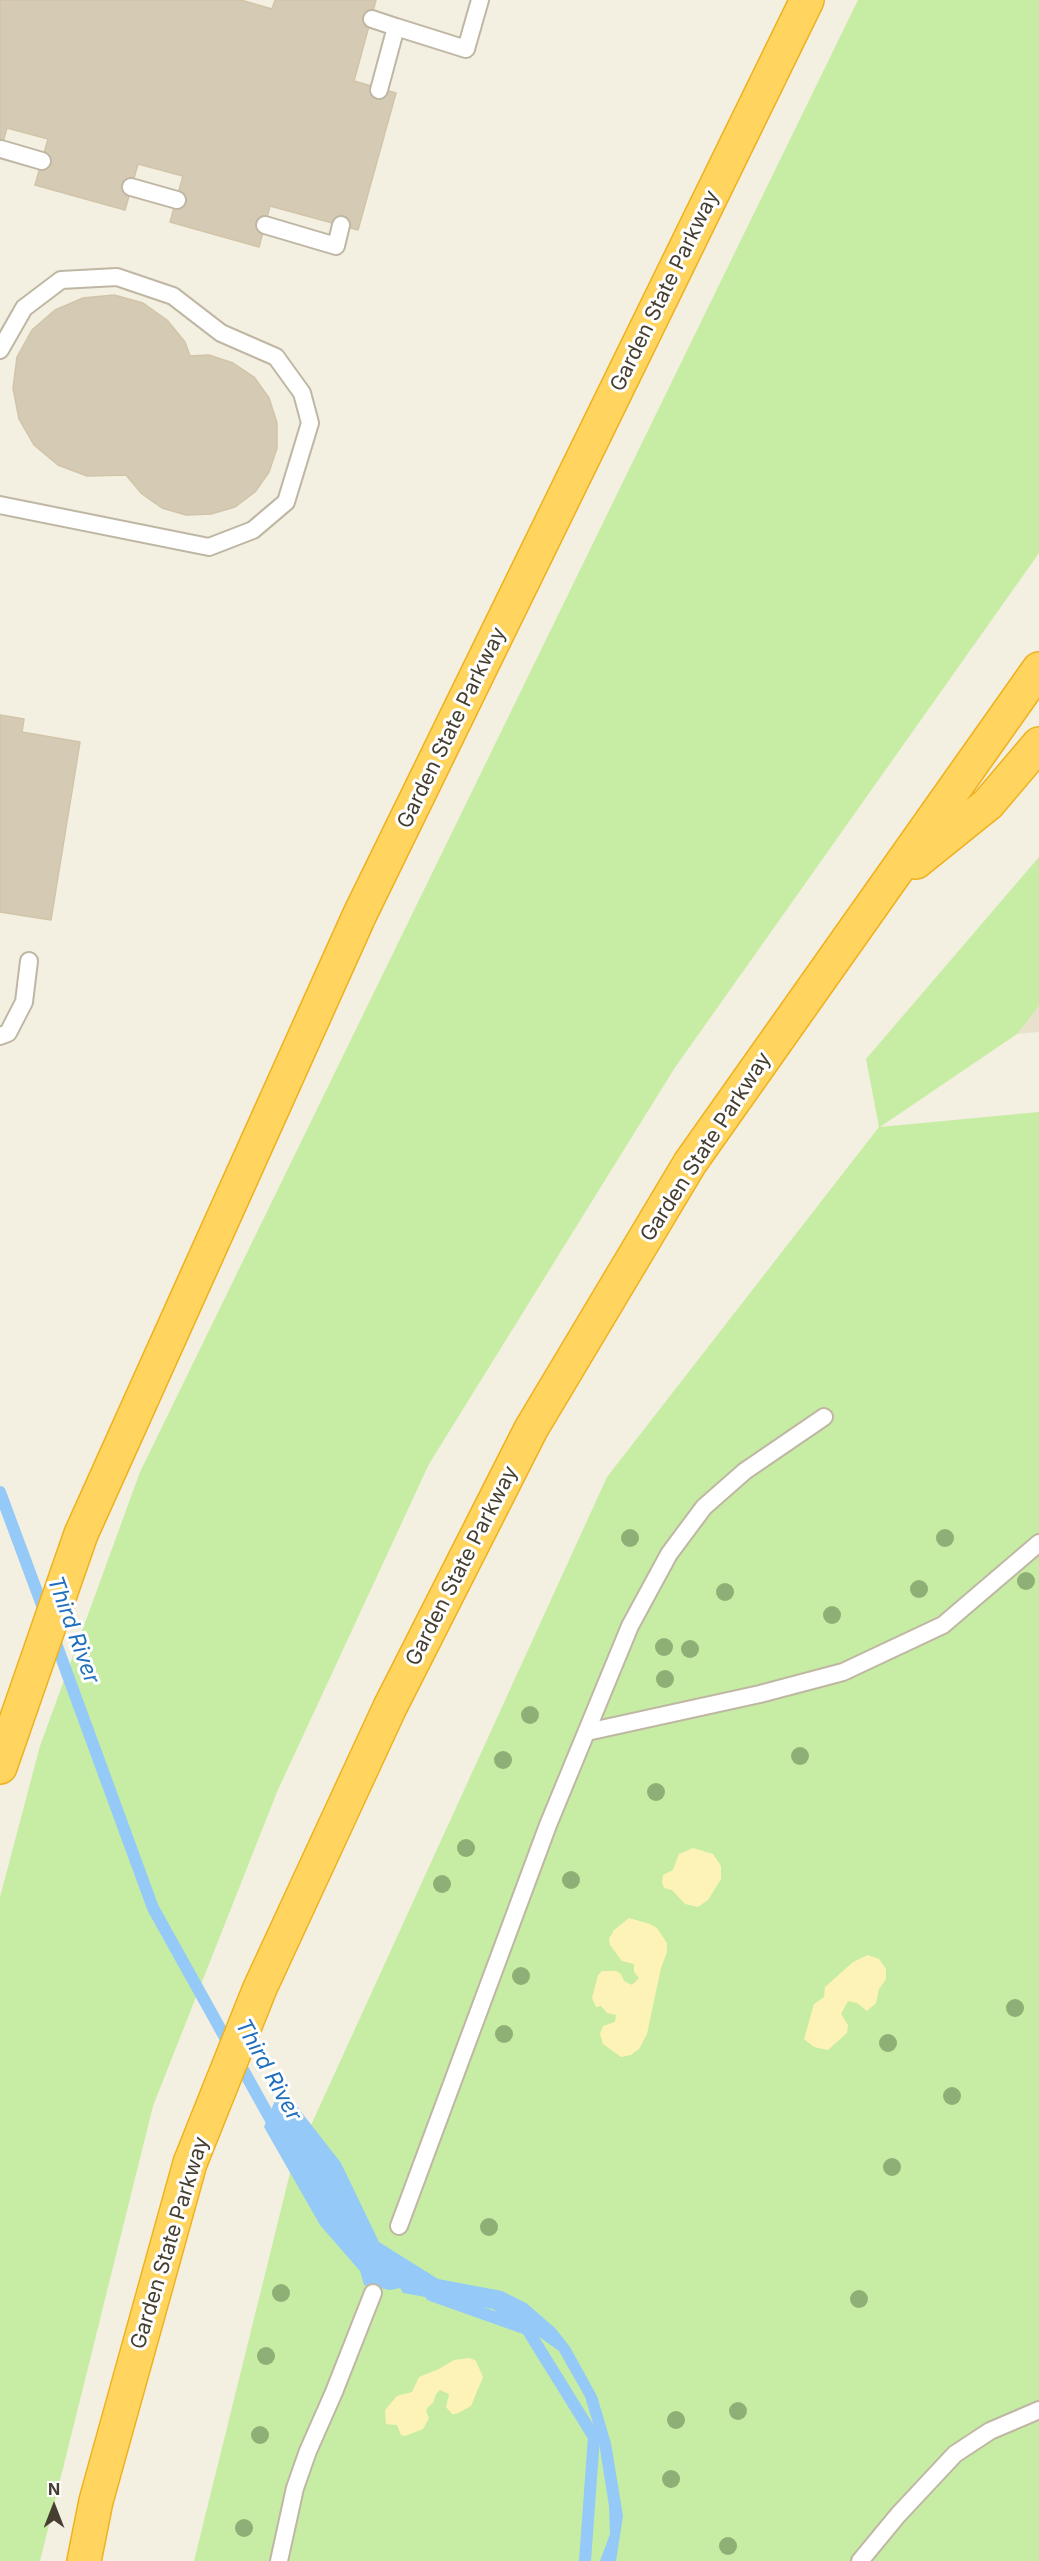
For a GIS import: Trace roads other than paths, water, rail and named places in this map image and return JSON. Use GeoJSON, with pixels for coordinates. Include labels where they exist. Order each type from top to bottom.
{"type":"FeatureCollection","features":[{"type":"Feature","properties":{"kind":"highway","name":"Garden State Parkway"},"geometry":{"type":"LineString","coordinates":[[0,1767],[81,1534],[360,914],[807,0]]}},
{"type":"Feature","properties":{"kind":"highway","name":"Garden State Parkway"},"geometry":{"type":"LineString","coordinates":[[84,2561],[96,2501],[190,2163],[260,1988],[390,1707],[531,1429],[690,1163],[1039,669]]}},
{"type":"Feature","properties":{"kind":"highway"},"geometry":{"type":"LineString","coordinates":[[880,892],[987,804],[1039,744]]}},
{"type":"Feature","properties":{"kind":"lane"},"geometry":{"type":"LineString","coordinates":[[372,19],[466,49],[480,0]]}},
{"type":"Feature","properties":{"kind":"lane"},"geometry":{"type":"LineString","coordinates":[[379,90],[396,27]]}},
{"type":"Feature","properties":{"kind":"lane"},"geometry":{"type":"LineString","coordinates":[[1,149],[42,161]]}},
{"type":"Feature","properties":{"kind":"lane"},"geometry":{"type":"LineString","coordinates":[[131,187],[177,200]]}},
{"type":"Feature","properties":{"kind":"lane"},"geometry":{"type":"LineString","coordinates":[[265,225],[336,246],[341,225]]}},
{"type":"Feature","properties":{"kind":"lane"},"geometry":{"type":"LineString","coordinates":[[0,350],[24,308],[61,280],[117,277],[173,296],[221,333],[276,357],[302,393],[310,423],[286,502],[253,530],[209,547],[0,504]]}},
{"type":"Feature","properties":{"kind":"lane"},"geometry":{"type":"LineString","coordinates":[[0,1036],[8,1033],[24,1002],[29,960]]}},
{"type":"Feature","properties":{"kind":"lane"},"geometry":{"type":"LineString","coordinates":[[399,2226],[548,1825],[630,1626],[669,1554],[704,1507],[745,1471],[824,1417]]}},
{"type":"Feature","properties":{"kind":"lane"},"geometry":{"type":"LineString","coordinates":[[587,1732],[760,1694],[843,1672],[943,1625],[1039,1543]]}},
{"type":"Feature","properties":{"kind":"lane"},"geometry":{"type":"LineString","coordinates":[[279,2561],[295,2488],[308,2451],[373,2294]]}},
{"type":"Feature","properties":{"kind":"lane"},"geometry":{"type":"LineString","coordinates":[[860,2561],[898,2515],[955,2454],[990,2431],[1039,2410]]}},
{"type":"Feature","properties":{"kind":"water"},"geometry":{"type":"Polygon","coordinates":[[[281,2086],[341,2163],[379,2242],[438,2279],[502,2291],[526,2303],[555,2328],[570,2347],[597,2396],[611,2443],[623,2516],[616,2561],[600,2561],[610,2534],[609,2506],[599,2443],[585,2397],[559,2351],[535,2334],[521,2332],[493,2309],[403,2293],[400,2288],[390,2290],[364,2285],[360,2271],[320,2225],[264,2127],[281,2086]]]}},
{"type":"Feature","properties":{"kind":"waterway","name":"Third River"},"geometry":{"type":"LineString","coordinates":[[0,1492],[46,1616]]}},
{"type":"Feature","properties":{"kind":"waterway","name":"Third River"},"geometry":{"type":"LineString","coordinates":[[53,1635],[153,1908],[276,2129]]}},
{"type":"Feature","properties":{"kind":"waterway","name":"Third River"},"geometry":{"type":"LineString","coordinates":[[431,2295],[527,2329],[594,2437],[585,2561]]}}]}
